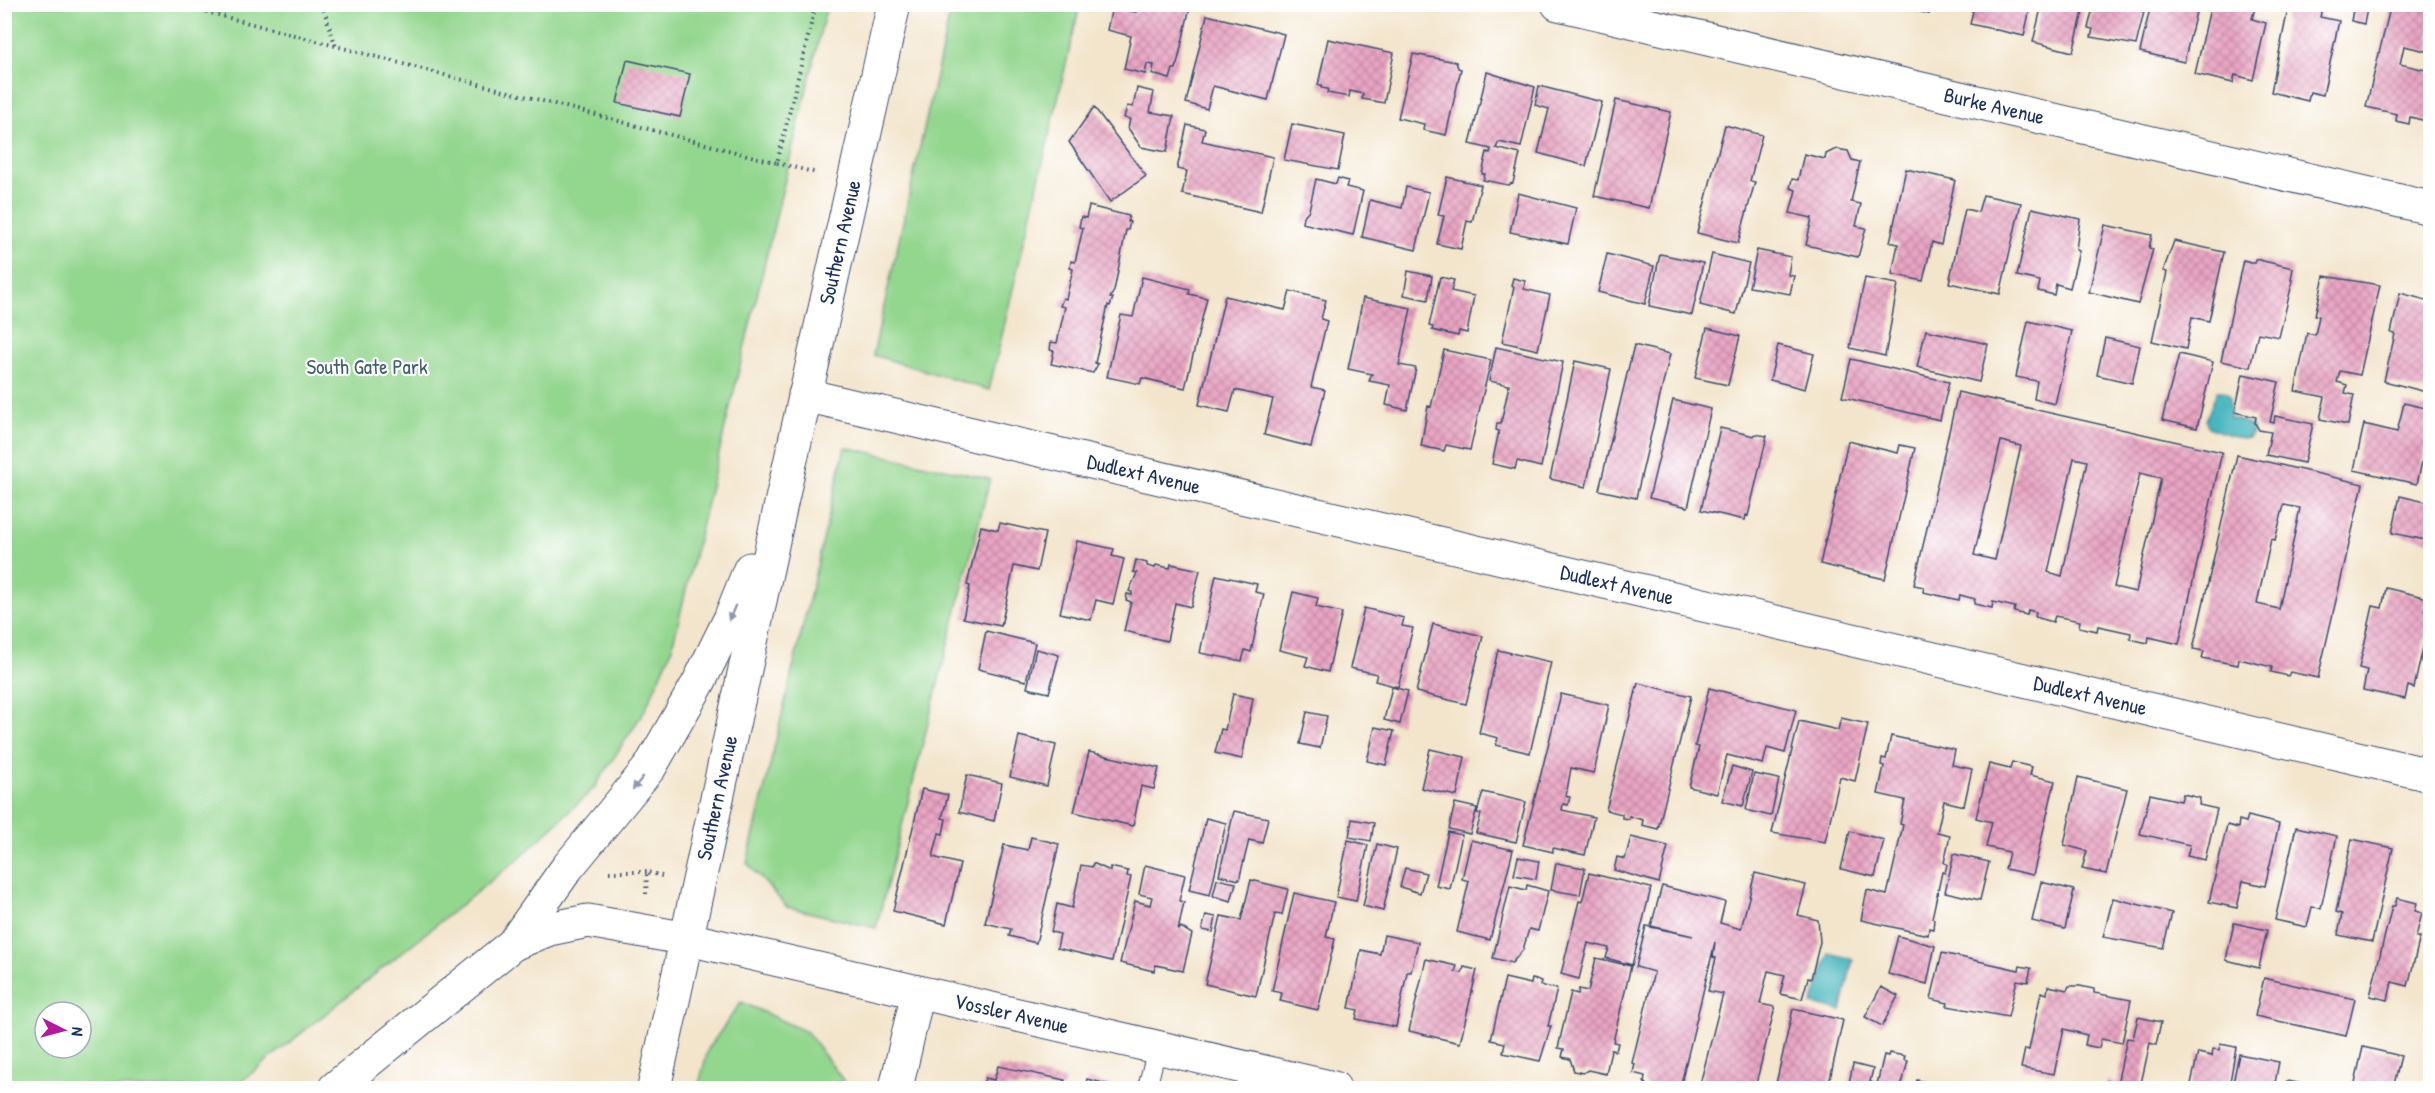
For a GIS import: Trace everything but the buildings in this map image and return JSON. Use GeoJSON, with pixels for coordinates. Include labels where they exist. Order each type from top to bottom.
{"type":"FeatureCollection","features":[{"type":"Feature","properties":{"kind":"street","name":"Southern Avenue"},"geometry":{"type":"LineString","coordinates":[[513,944],[549,929],[588,921],[688,939],[786,481],[894,4]]}},
{"type":"Feature","properties":{"kind":"street","name":"Burke Avenue"},"geometry":{"type":"LineString","coordinates":[[1558,4],[2430,208]]}},
{"type":"Feature","properties":{"kind":"street","name":"Dudlext Avenue"},"geometry":{"type":"LineString","coordinates":[[805,395],[2430,775]]}},
{"type":"Feature","properties":{"kind":"street","name":"Southern Avenue"},"geometry":{"type":"LineString","coordinates":[[335,1089],[513,944],[567,868],[650,767],[699,682],[730,619],[786,481]]}},
{"type":"Feature","properties":{"kind":"street","name":"Vossler Avenue"},"geometry":{"type":"LineString","coordinates":[[688,939],[1334,1089]]}},
{"type":"Feature","properties":{"kind":"street"},"geometry":{"type":"LineString","coordinates":[[654,1089],[688,939]]}},
{"type":"Feature","properties":{"kind":"street"},"geometry":{"type":"LineString","coordinates":[[896,1089],[918,992]]}},
{"type":"Feature","properties":{"kind":"lane"},"geometry":{"type":"LineString","coordinates":[[1147,1089],[1157,1047]]}},
{"type":"Feature","properties":{"kind":"path"},"geometry":{"type":"LineString","coordinates":[[177,4],[852,182]]}},
{"type":"Feature","properties":{"kind":"path"},"geometry":{"type":"LineString","coordinates":[[322,4],[336,47]]}},
{"type":"Feature","properties":{"kind":"path"},"geometry":{"type":"LineString","coordinates":[[777,163],[816,4]]}},
{"type":"Feature","properties":{"kind":"path"},"geometry":{"type":"LineString","coordinates":[[605,869],[612,874],[647,872],[666,876]]}},
{"type":"Feature","properties":{"kind":"path"},"geometry":{"type":"LineString","coordinates":[[646,894],[647,872]]}},
{"type":"Feature","properties":{"kind":"green space","name":"South Gate Park"},"geometry":{"type":"Polygon","coordinates":[[[5,5],[827,5],[671,652],[645,710],[594,788],[523,855],[233,1088],[5,1088],[5,5]]]}},
{"type":"Feature","properties":{"kind":"green space"},"geometry":{"type":"Polygon","coordinates":[[[952,5],[1080,5],[989,390],[873,355],[952,5]]]}},
{"type":"Feature","properties":{"kind":"green space"},"geometry":{"type":"Polygon","coordinates":[[[845,447],[990,479],[876,928],[787,907],[747,863],[845,447]]]}},
{"type":"Feature","properties":{"kind":"green space"},"geometry":{"type":"Polygon","coordinates":[[[741,1002],[807,1032],[843,1080],[844,1088],[698,1088],[708,1049],[741,1002]]]}},
{"type":"Feature","properties":{"kind":"water"},"geometry":{"type":"Polygon","coordinates":[[[2217,391],[2224,391],[2230,396],[2230,417],[2253,426],[2248,438],[2241,439],[2208,427],[2206,420],[2217,391]]]}},
{"type":"Feature","properties":{"kind":"water"},"geometry":{"type":"Polygon","coordinates":[[[1829,953],[1853,959],[1841,1011],[1812,1004],[1829,953]]]}}]}
